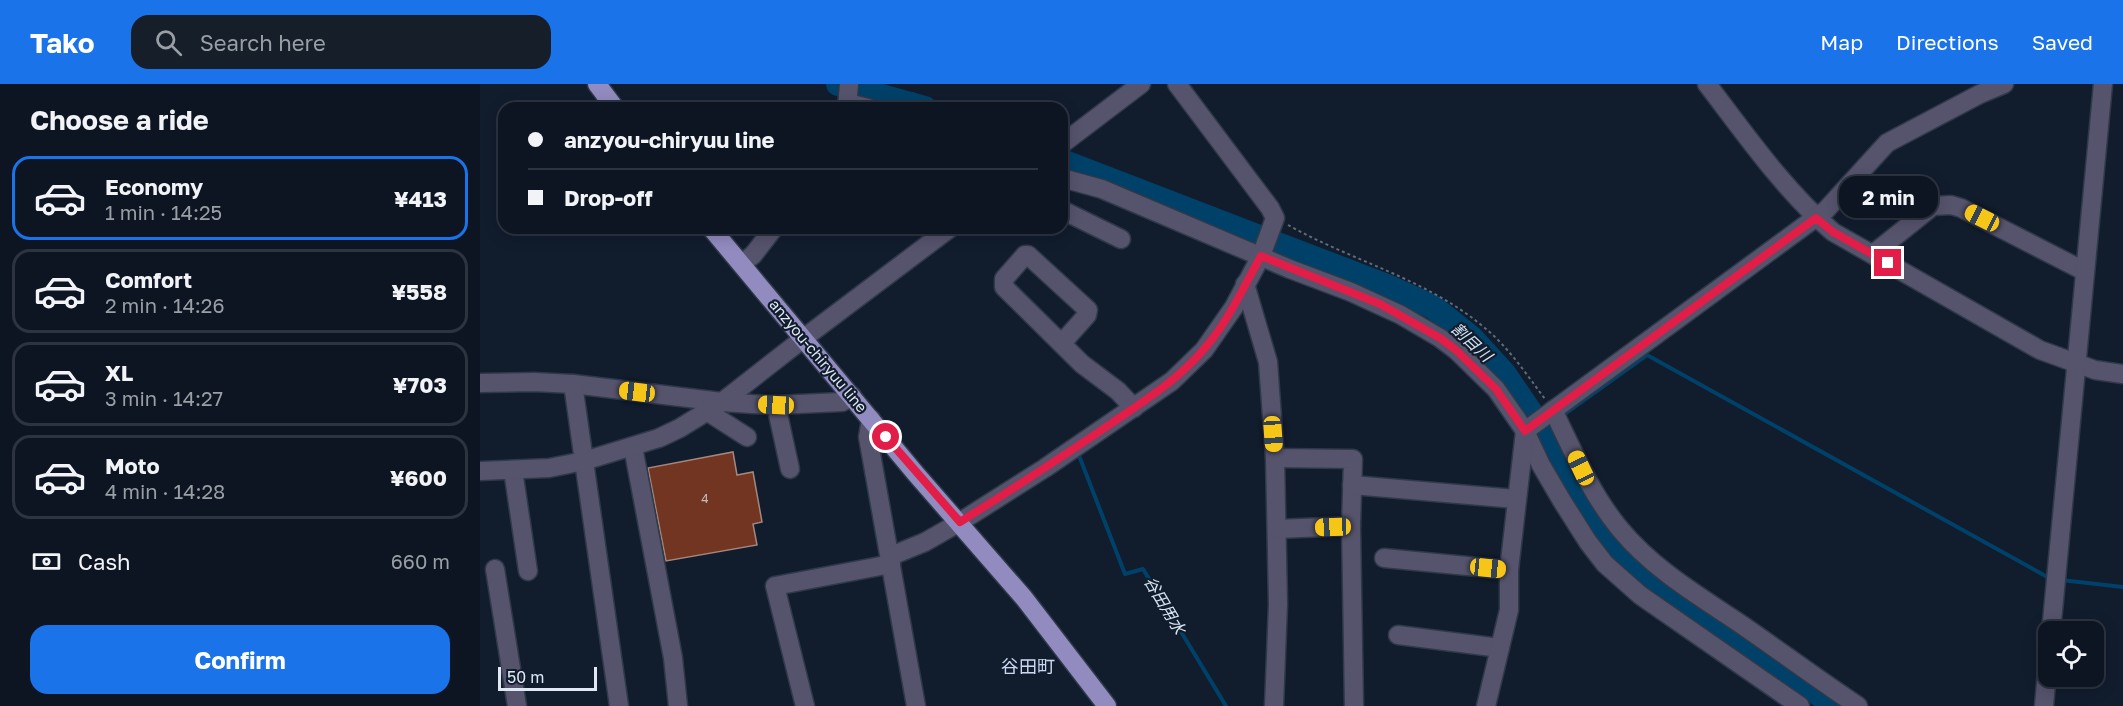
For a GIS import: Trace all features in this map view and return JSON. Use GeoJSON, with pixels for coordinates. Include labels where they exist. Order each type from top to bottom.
{"type":"FeatureCollection","features":[{"type":"Feature","properties":{"kind":"main road"},"geometry":{"type":"LineString","coordinates":[[597,84],[610,102]]}},
{"type":"Feature","properties":{"kind":"main road","name":"anzyou-chiryuu line"},"geometry":{"type":"LineString","coordinates":[[716,234],[916,474],[960,522],[1031,607],[1107,706]]}},
{"type":"Feature","properties":{"kind":"street"},"geometry":{"type":"LineString","coordinates":[[848,102],[849,84]]}},
{"type":"Feature","properties":{"kind":"street"},"geometry":{"type":"LineString","coordinates":[[1068,139],[1141,84]]}},
{"type":"Feature","properties":{"kind":"street"},"geometry":{"type":"LineString","coordinates":[[806,706],[775,586],[891,560],[960,522],[1045,468],[1172,381],[1204,350],[1234,307],[1274,222],[1270,208],[1177,84]]}},
{"type":"Feature","properties":{"kind":"street"},"geometry":{"type":"LineString","coordinates":[[1707,84],[1777,173],[1816,218],[1833,232],[2040,350],[2095,370],[2123,374]]}},
{"type":"Feature","properties":{"kind":"street"},"geometry":{"type":"LineString","coordinates":[[1486,706],[1509,610],[1509,570],[1525,431],[1816,218],[1826,210],[1887,142],[2004,84]]}},
{"type":"Feature","properties":{"kind":"street"},"geometry":{"type":"LineString","coordinates":[[2052,621],[2103,84]]}},
{"type":"Feature","properties":{"kind":"street"},"geometry":{"type":"LineString","coordinates":[[1068,180],[1102,189],[1261,253],[1380,304],[1440,338],[1456,350],[1496,389],[1525,431],[1541,465],[1588,542],[1623,581],[1653,605],[1800,706]]}},
{"type":"Feature","properties":{"kind":"street"},"geometry":{"type":"LineString","coordinates":[[1873,254],[1933,206],[1951,205],[1961,208],[2084,272]]}},
{"type":"Feature","properties":{"kind":"street"},"geometry":{"type":"LineString","coordinates":[[1068,213],[1121,239]]}},
{"type":"Feature","properties":{"kind":"street"},"geometry":{"type":"LineString","coordinates":[[741,264],[753,255],[769,234]]}},
{"type":"Feature","properties":{"kind":"street"},"geometry":{"type":"LineString","coordinates":[[480,471],[549,468],[584,461],[616,460],[633,447],[659,438],[715,407],[942,234]]}},
{"type":"Feature","properties":{"kind":"street"},"geometry":{"type":"LineString","coordinates":[[1062,343],[1088,315],[1088,310],[1028,255],[1025,255],[1004,279],[1004,286],[1082,364],[1118,391],[1134,408]]}},
{"type":"Feature","properties":{"kind":"street"},"geometry":{"type":"LineString","coordinates":[[1245,284],[1268,362],[1275,458],[1278,604],[1274,706]]}},
{"type":"Feature","properties":{"kind":"street"},"geometry":{"type":"LineString","coordinates":[[480,383],[573,384],[715,407],[777,410],[842,402],[852,396]]}},
{"type":"Feature","properties":{"kind":"street"},"geometry":{"type":"LineString","coordinates":[[573,384],[619,706]]}},
{"type":"Feature","properties":{"kind":"street"},"geometry":{"type":"LineString","coordinates":[[715,407],[747,437]]}},
{"type":"Feature","properties":{"kind":"street"},"geometry":{"type":"LineString","coordinates":[[777,410],[790,469]]}},
{"type":"Feature","properties":{"kind":"street"},"geometry":{"type":"LineString","coordinates":[[1553,410],[1581,468],[1603,506],[1641,552],[1683,586],[1858,706]]}},
{"type":"Feature","properties":{"kind":"street"},"geometry":{"type":"LineString","coordinates":[[871,419],[868,436],[916,706]]}},
{"type":"Feature","properties":{"kind":"street"},"geometry":{"type":"LineString","coordinates":[[633,447],[673,658],[678,706]]}},
{"type":"Feature","properties":{"kind":"street"},"geometry":{"type":"LineString","coordinates":[[1275,458],[1353,459],[1351,526],[1354,706]]}},
{"type":"Feature","properties":{"kind":"street"},"geometry":{"type":"LineString","coordinates":[[513,470],[528,571]]}},
{"type":"Feature","properties":{"kind":"street"},"geometry":{"type":"LineString","coordinates":[[1352,485],[1516,499]]}},
{"type":"Feature","properties":{"kind":"street"},"geometry":{"type":"LineString","coordinates":[[1277,529],[1351,526]]}},
{"type":"Feature","properties":{"kind":"street"},"geometry":{"type":"LineString","coordinates":[[1384,558],[1509,570]]}},
{"type":"Feature","properties":{"kind":"street"},"geometry":{"type":"LineString","coordinates":[[495,569],[517,706]]}},
{"type":"Feature","properties":{"kind":"street"},"geometry":{"type":"LineString","coordinates":[[1398,635],[1500,648]]}},
{"type":"Feature","properties":{"kind":"street"},"geometry":{"type":"LineString","coordinates":[[2044,706],[2046,687]]}},
{"type":"Feature","properties":{"kind":"path"},"geometry":{"type":"LineString","coordinates":[[1274,222],[1424,286],[1465,312],[1488,330],[1523,369],[1553,410]]}},
{"type":"Feature","properties":{"kind":"building"},"geometry":{"type":"Polygon","coordinates":[[[733,452],[737,475],[753,472],[762,522],[753,524],[757,545],[666,561],[648,468],[733,452]]]}},
{"type":"Feature","properties":{"kind":"waterway","name":"割目川"},"geometry":{"type":"LineString","coordinates":[[838,84],[903,102]]}},
{"type":"Feature","properties":{"kind":"waterway"},"geometry":{"type":"LineString","coordinates":[[912,102],[913,94]]}},
{"type":"Feature","properties":{"kind":"waterway","name":"割目川"},"geometry":{"type":"LineString","coordinates":[[1068,163],[1387,286],[1433,307],[1472,338],[1504,373],[1543,430],[1598,525],[1639,568],[1835,706]]}},
{"type":"Feature","properties":{"kind":"waterway"},"geometry":{"type":"LineString","coordinates":[[1566,413],[1647,355],[2051,579]]}},
{"type":"Feature","properties":{"kind":"waterway","name":"割目川"},"geometry":{"type":"LineString","coordinates":[[1543,430],[1547,426]]}},
{"type":"Feature","properties":{"kind":"waterway","name":"谷田用水"},"geometry":{"type":"LineString","coordinates":[[1078,453],[1125,574],[1143,569],[1226,706]]}},
{"type":"Feature","properties":{"kind":"waterway"},"geometry":{"type":"LineString","coordinates":[[2061,580],[2123,587]]}},
{"type":"Feature","properties":{"kind":"district","name":"谷田町"},"geometry":{"type":"Point","coordinates":[1028,667]}},
{"type":"Feature","properties":{"kind":"route"},"geometry":{"type":"LineString","coordinates":[[886,437],[960,522],[1045,468],[1172,381],[1204,350],[1216,334],[1234,307],[1261,256],[1380,304],[1422,326],[1456,350],[1496,389],[1525,431],[1816,218],[1833,232],[1888,263]]}}]}
